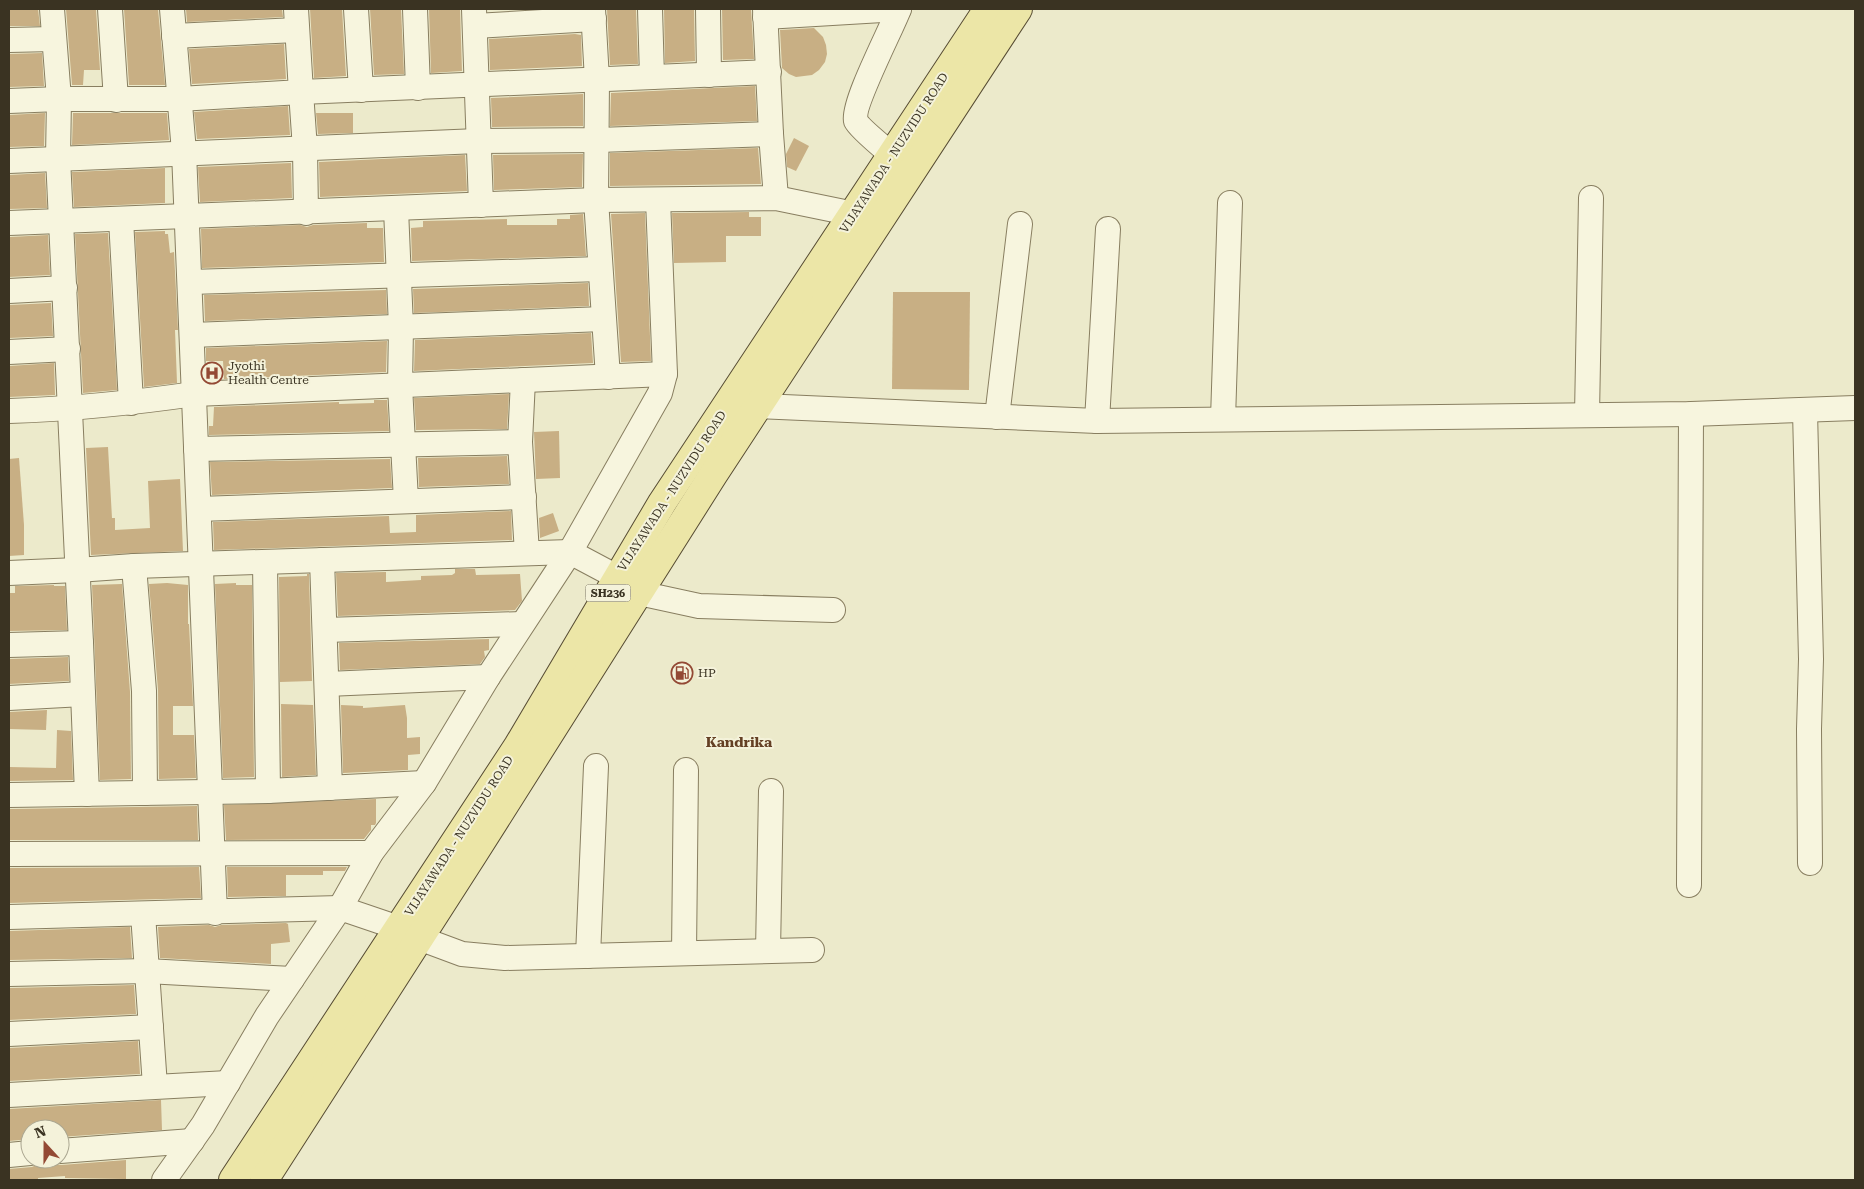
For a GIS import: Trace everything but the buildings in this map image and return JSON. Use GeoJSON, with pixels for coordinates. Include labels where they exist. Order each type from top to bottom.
{"type":"FeatureCollection","features":[{"type":"Feature","properties":{"kind":"main road","name":"VIJAYAWADA - NUZVIDU ROAD"},"geometry":{"type":"LineString","coordinates":[[233,1180],[518,746],[612,575],[662,503],[843,211],[988,9]]}},
{"type":"Feature","properties":{"kind":"main road","name":"VIJAYAWADA - NUZVIDU ROAD"},"geometry":{"type":"LineString","coordinates":[[264,1180],[399,929],[474,853],[759,406],[1018,9]]}},
{"type":"Feature","properties":{"kind":"street"},"geometry":{"type":"LineString","coordinates":[[52,9],[59,99],[58,158],[87,794]]}},
{"type":"Feature","properties":{"kind":"street"},"geometry":{"type":"LineString","coordinates":[[110,9],[116,100]]}},
{"type":"Feature","properties":{"kind":"street"},"geometry":{"type":"LineString","coordinates":[[172,9],[184,152],[215,912]]}},
{"type":"Feature","properties":{"kind":"street"},"geometry":{"type":"LineString","coordinates":[[356,9],[361,90]]}},
{"type":"Feature","properties":{"kind":"street"},"geometry":{"type":"LineString","coordinates":[[415,9],[418,88]]}},
{"type":"Feature","properties":{"kind":"street"},"geometry":{"type":"LineString","coordinates":[[650,9],[652,78]]}},
{"type":"Feature","properties":{"kind":"street"},"geometry":{"type":"LineString","coordinates":[[708,9],[709,75]]}},
{"type":"Feature","properties":{"kind":"street"},"geometry":{"type":"LineString","coordinates":[[788,200],[771,134],[765,13],[899,9],[854,115],[857,123],[887,150]]}},
{"type":"Feature","properties":{"kind":"street"},"geometry":{"type":"LineString","coordinates":[[481,205],[474,17],[593,14],[598,140],[596,200],[608,377]]}},
{"type":"Feature","properties":{"kind":"street"},"geometry":{"type":"LineString","coordinates":[[174,36],[297,19],[305,149],[306,213]]}},
{"type":"Feature","properties":{"kind":"street"},"geometry":{"type":"LineString","coordinates":[[9,40],[53,39]]}},
{"type":"Feature","properties":{"kind":"street"},"geometry":{"type":"LineString","coordinates":[[9,101],[179,99],[769,72]]}},
{"type":"Feature","properties":{"kind":"street"},"geometry":{"type":"LineString","coordinates":[[9,161],[184,152],[305,149],[478,141],[598,140],[771,134]]}},
{"type":"Feature","properties":{"kind":"street"},"geometry":{"type":"LineString","coordinates":[[1587,415],[1591,198]]}},
{"type":"Feature","properties":{"kind":"street"},"geometry":{"type":"LineString","coordinates":[[9,223],[306,213],[596,200],[788,200],[843,211]]}},
{"type":"Feature","properties":{"kind":"street"},"geometry":{"type":"LineString","coordinates":[[164,1180],[192,1142],[267,1016],[292,979],[346,910],[371,853],[424,783],[522,624],[576,555],[660,394],[665,374],[658,200]]}},
{"type":"Feature","properties":{"kind":"street"},"geometry":{"type":"LineString","coordinates":[[1223,419],[1230,203]]}},
{"type":"Feature","properties":{"kind":"street"},"geometry":{"type":"LineString","coordinates":[[396,209],[401,327],[400,386],[406,501]]}},
{"type":"Feature","properties":{"kind":"street"},"geometry":{"type":"LineString","coordinates":[[121,219],[131,403]]}},
{"type":"Feature","properties":{"kind":"street"},"geometry":{"type":"LineString","coordinates":[[997,417],[1020,224]]}},
{"type":"Feature","properties":{"kind":"street"},"geometry":{"type":"LineString","coordinates":[[1097,420],[1108,229]]}},
{"type":"Feature","properties":{"kind":"street"},"geometry":{"type":"LineString","coordinates":[[190,282],[600,269]]}},
{"type":"Feature","properties":{"kind":"street"},"geometry":{"type":"LineString","coordinates":[[9,291],[65,288]]}},
{"type":"Feature","properties":{"kind":"street"},"geometry":{"type":"LineString","coordinates":[[192,335],[603,319]]}},
{"type":"Feature","properties":{"kind":"street"},"geometry":{"type":"LineString","coordinates":[[9,352],[68,349]]}},
{"type":"Feature","properties":{"kind":"street"},"geometry":{"type":"LineString","coordinates":[[9,411],[70,409],[194,394],[665,374]]}},
{"type":"Feature","properties":{"kind":"street"},"geometry":{"type":"LineString","coordinates":[[523,380],[520,442],[527,553]]}},
{"type":"Feature","properties":{"kind":"street"},"geometry":{"type":"LineString","coordinates":[[759,406],[1097,420],[1691,414],[1855,408]]}},
{"type":"Feature","properties":{"kind":"street"},"geometry":{"type":"LineString","coordinates":[[1805,411],[1811,659],[1809,729],[1810,863]]}},
{"type":"Feature","properties":{"kind":"street"},"geometry":{"type":"LineString","coordinates":[[1689,884],[1691,414]]}},
{"type":"Feature","properties":{"kind":"street"},"geometry":{"type":"LineString","coordinates":[[196,449],[520,442]]}},
{"type":"Feature","properties":{"kind":"street"},"geometry":{"type":"LineString","coordinates":[[199,508],[524,496]]}},
{"type":"Feature","properties":{"kind":"street"},"geometry":{"type":"LineString","coordinates":[[9,573],[134,566],[527,553],[576,555],[612,575]]}},
{"type":"Feature","properties":{"kind":"street"},"geometry":{"type":"LineString","coordinates":[[322,560],[330,788]]}},
{"type":"Feature","properties":{"kind":"street"},"geometry":{"type":"LineString","coordinates":[[265,562],[268,791]]}},
{"type":"Feature","properties":{"kind":"street"},"geometry":{"type":"LineString","coordinates":[[134,566],[144,691],[145,793]]}},
{"type":"Feature","properties":{"kind":"street"},"geometry":{"type":"LineString","coordinates":[[639,593],[699,606],[833,610]]}},
{"type":"Feature","properties":{"kind":"street"},"geometry":{"type":"LineString","coordinates":[[325,630],[522,624]]}},
{"type":"Feature","properties":{"kind":"street"},"geometry":{"type":"LineString","coordinates":[[9,645],[81,643]]}},
{"type":"Feature","properties":{"kind":"street"},"geometry":{"type":"LineString","coordinates":[[327,684],[488,677]]}},
{"type":"Feature","properties":{"kind":"street"},"geometry":{"type":"LineString","coordinates":[[9,698],[83,694]]}},
{"type":"Feature","properties":{"kind":"street"},"geometry":{"type":"LineString","coordinates":[[588,956],[596,766]]}},
{"type":"Feature","properties":{"kind":"street"},"geometry":{"type":"LineString","coordinates":[[684,953],[686,770]]}},
{"type":"Feature","properties":{"kind":"street"},"geometry":{"type":"LineString","coordinates":[[9,795],[268,791],[424,783]]}},
{"type":"Feature","properties":{"kind":"street"},"geometry":{"type":"LineString","coordinates":[[768,951],[771,791]]}},
{"type":"Feature","properties":{"kind":"street"},"geometry":{"type":"LineString","coordinates":[[9,854],[371,853]]}},
{"type":"Feature","properties":{"kind":"street"},"geometry":{"type":"LineString","coordinates":[[9,917],[346,910],[462,954],[505,958],[812,950]]}},
{"type":"Feature","properties":{"kind":"street"},"geometry":{"type":"LineString","coordinates":[[143,914],[155,1086]]}},
{"type":"Feature","properties":{"kind":"street"},"geometry":{"type":"LineString","coordinates":[[9,974],[147,970],[292,979]]}},
{"type":"Feature","properties":{"kind":"street"},"geometry":{"type":"LineString","coordinates":[[9,1034],[151,1027]]}},
{"type":"Feature","properties":{"kind":"street"},"geometry":{"type":"LineString","coordinates":[[9,1095],[228,1083]]}},
{"type":"Feature","properties":{"kind":"street"},"geometry":{"type":"LineString","coordinates":[[70,1150],[192,1142]]}},
{"type":"Feature","properties":{"kind":"place","name":"Jyothi Health Centre"},"geometry":{"type":"Point","coordinates":[212,373]}},
{"type":"Feature","properties":{"kind":"place","name":"HP"},"geometry":{"type":"Point","coordinates":[682,673]}},
{"type":"Feature","properties":{"kind":"district","name":"Kandrika"},"geometry":{"type":"Point","coordinates":[739,742]}}]}
